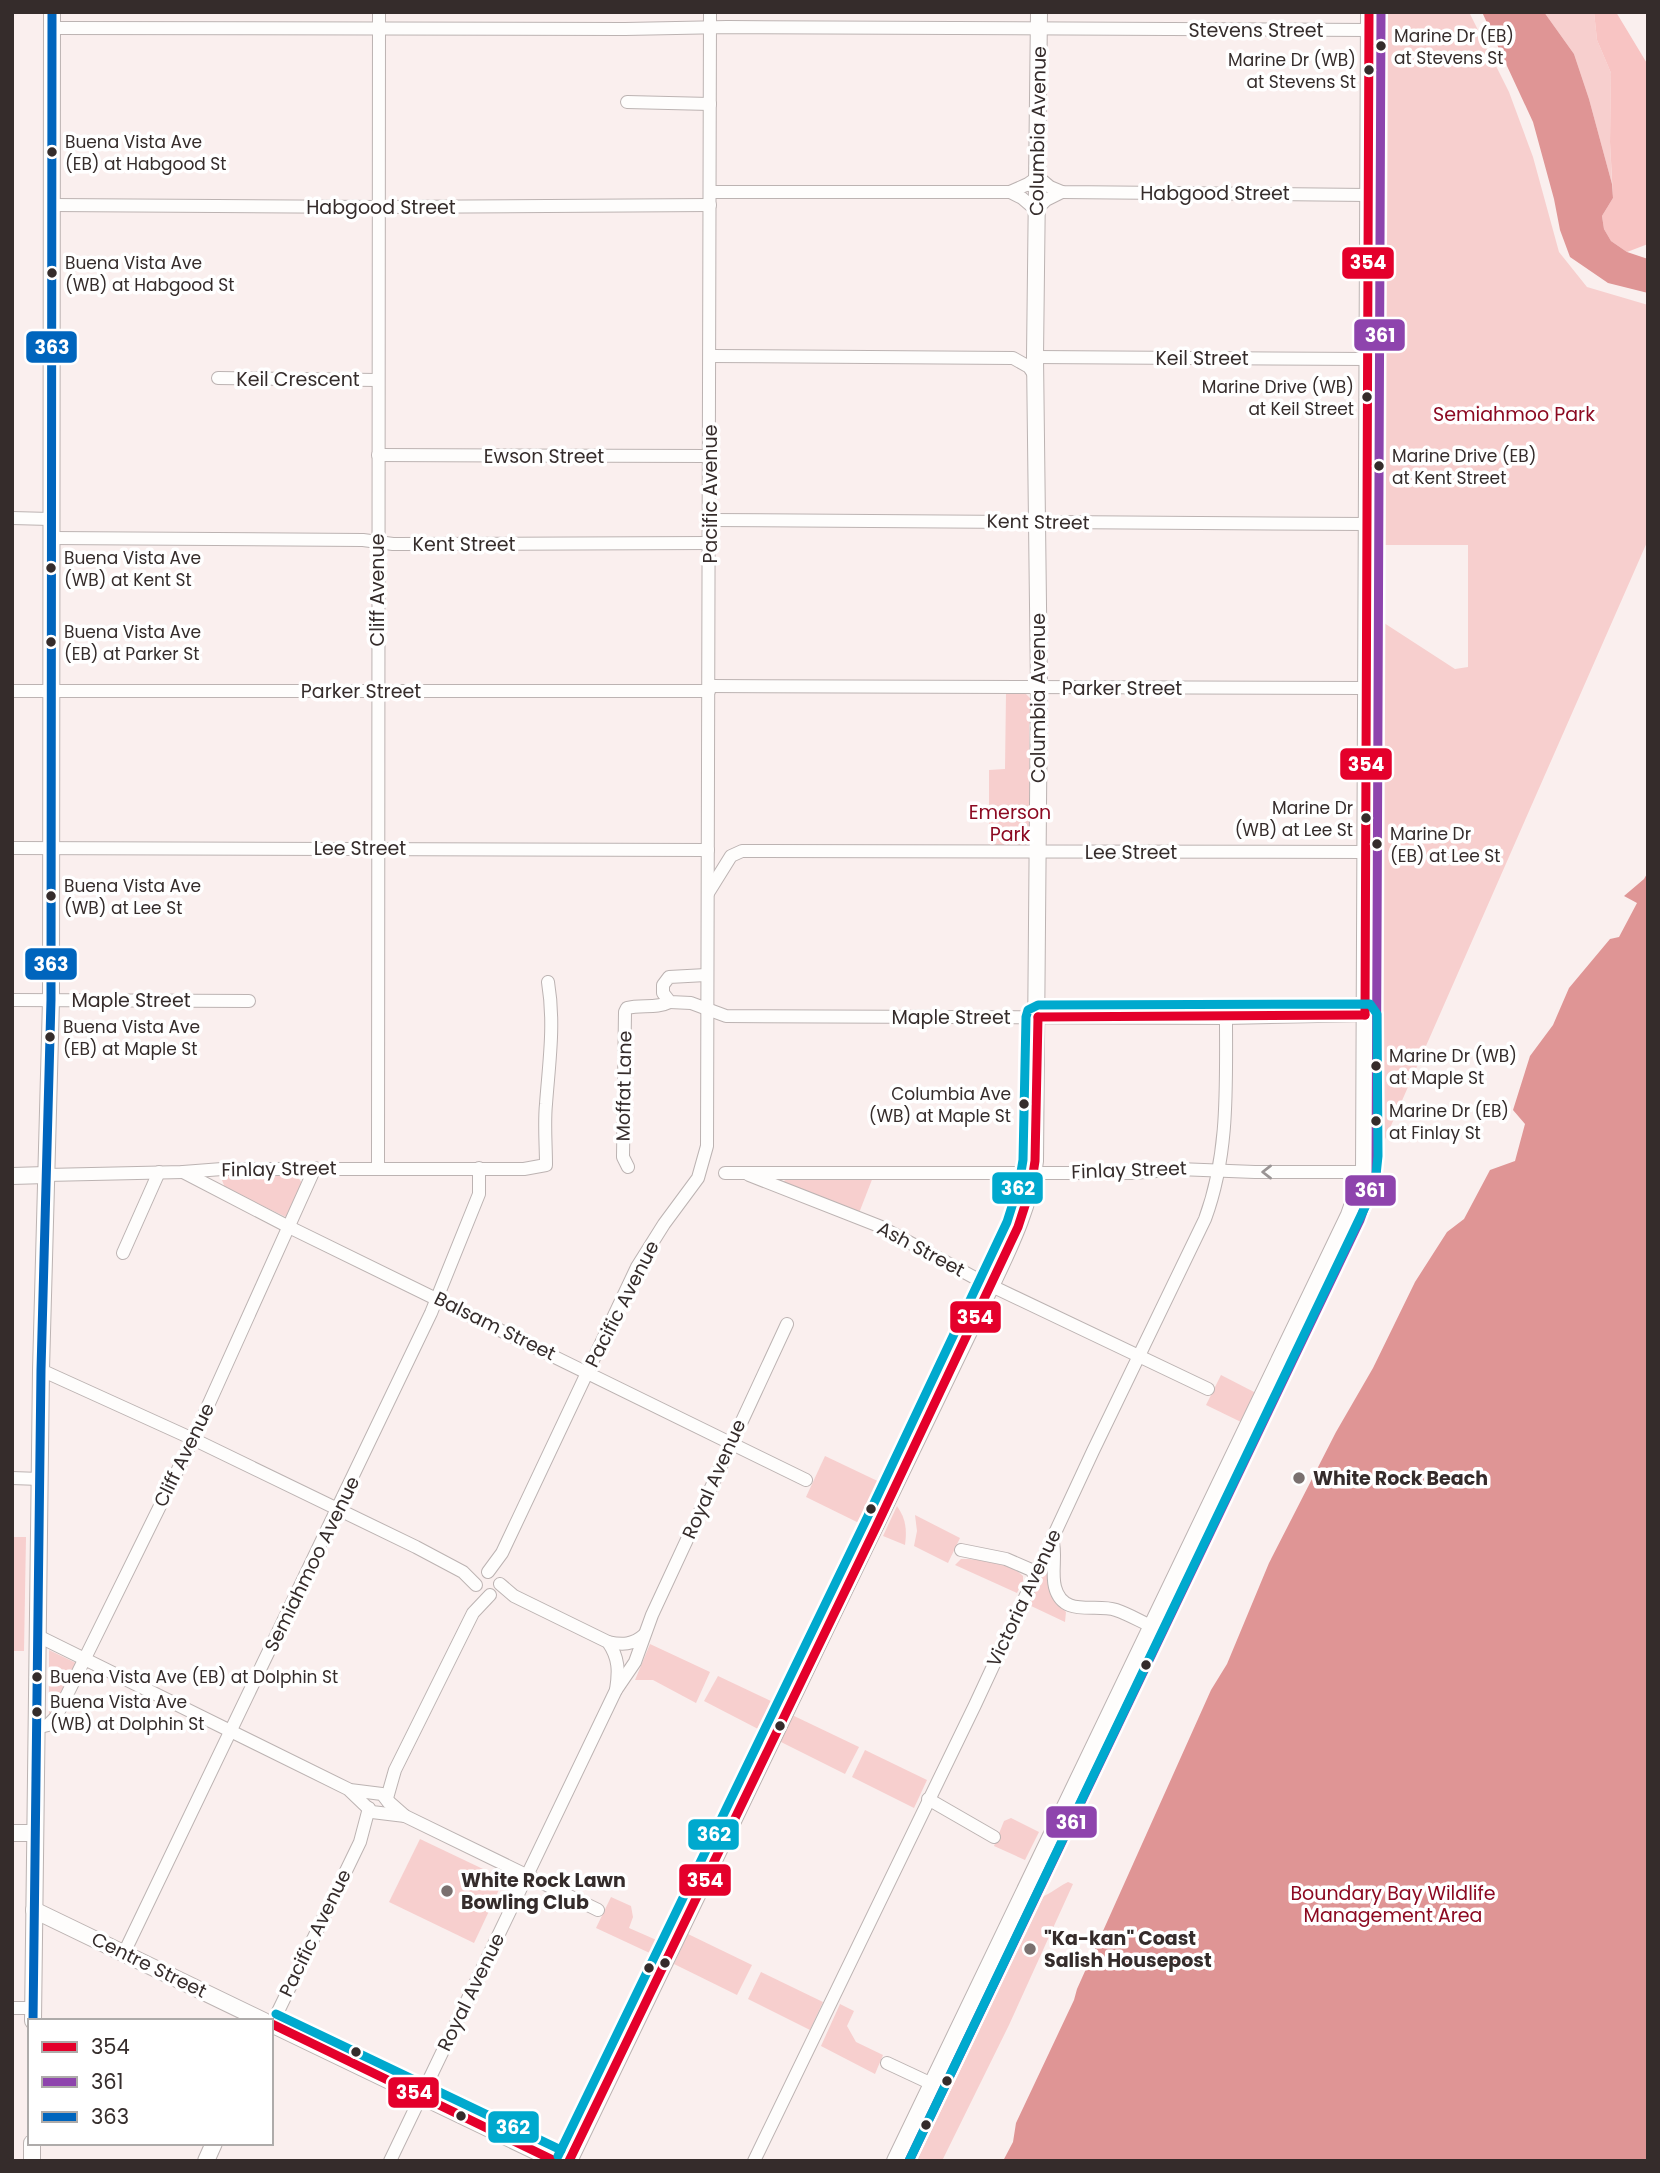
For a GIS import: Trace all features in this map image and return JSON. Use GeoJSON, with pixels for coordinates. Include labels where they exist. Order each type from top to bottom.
{"type":"FeatureCollection","features":[{"type":"Feature","properties":{"kind":"street","name":"Cliff Avenue"},"geometry":{"type":"LineString","coordinates":[[378,1168],[379,12]]}},
{"type":"Feature","properties":{"kind":"street","name":"Pacific Avenue"},"geometry":{"type":"LineString","coordinates":[[486,1572],[502,1553],[637,1267],[698,1178],[707,1146],[710,12]]}},
{"type":"Feature","properties":{"kind":"street"},"geometry":{"type":"LineString","coordinates":[[895,2161],[1349,1215],[1364,1172],[1369,12]]}},
{"type":"Feature","properties":{"kind":"street","name":"Stevens Street"},"geometry":{"type":"LineString","coordinates":[[51,20],[379,28],[710,27],[1039,21],[1369,30]]}},
{"type":"Feature","properties":{"kind":"street"},"geometry":{"type":"LineString","coordinates":[[12,2008],[33,2014],[41,1370],[51,1000],[51,20]]}},
{"type":"Feature","properties":{"kind":"street","name":"Columbia Avenue"},"geometry":{"type":"LineString","coordinates":[[569,2161],[991,1286],[1018,1227],[1034,1172],[1038,1017],[1039,688],[1035,340],[1039,21]]}},
{"type":"Feature","properties":{"kind":"street"},"geometry":{"type":"LineString","coordinates":[[627,102],[709,104]]}},
{"type":"Feature","properties":{"kind":"street"},"geometry":{"type":"LineString","coordinates":[[710,192],[1010,192],[1038,177],[1050,187],[1062,192]]}},
{"type":"Feature","properties":{"kind":"street"},"geometry":{"type":"LineString","coordinates":[[1010,192],[1036,210],[1046,200],[1062,192]]}},
{"type":"Feature","properties":{"kind":"street","name":"Habgood Street"},"geometry":{"type":"LineString","coordinates":[[1062,192],[1369,195]]}},
{"type":"Feature","properties":{"kind":"street","name":"Habgood Street"},"geometry":{"type":"LineString","coordinates":[[52,205],[710,205]]}},
{"type":"Feature","properties":{"kind":"street"},"geometry":{"type":"LineString","coordinates":[[1013,358],[1028,349],[1035,340]]}},
{"type":"Feature","properties":{"kind":"street"},"geometry":{"type":"LineString","coordinates":[[710,356],[1013,358],[1029,367],[1035,376]]}},
{"type":"Feature","properties":{"kind":"street","name":"Keil Street"},"geometry":{"type":"LineString","coordinates":[[1035,357],[1368,359]]}},
{"type":"Feature","properties":{"kind":"street","name":"Keil Crescent"},"geometry":{"type":"LineString","coordinates":[[218,378],[377,380]]}},
{"type":"Feature","properties":{"kind":"street","name":"Ewson Street"},"geometry":{"type":"LineString","coordinates":[[378,455],[709,456]]}},
{"type":"Feature","properties":{"kind":"street"},"geometry":{"type":"LineString","coordinates":[[12,518],[50,519]]}},
{"type":"Feature","properties":{"kind":"street","name":"Kent Street"},"geometry":{"type":"LineString","coordinates":[[710,520],[1367,524]]}},
{"type":"Feature","properties":{"kind":"street","name":"Kent Street"},"geometry":{"type":"LineString","coordinates":[[51,538],[393,544],[709,543]]}},
{"type":"Feature","properties":{"kind":"street","name":"Parker Street"},"geometry":{"type":"LineString","coordinates":[[12,691],[1367,688]]}},
{"type":"Feature","properties":{"kind":"street","name":"Lee Street"},"geometry":{"type":"LineString","coordinates":[[12,848],[708,850]]}},
{"type":"Feature","properties":{"kind":"street","name":"Lee Street"},"geometry":{"type":"LineString","coordinates":[[708,893],[731,856],[742,851],[1367,852]]}},
{"type":"Feature","properties":{"kind":"street"},"geometry":{"type":"LineString","coordinates":[[706,975],[669,977],[664,982],[663,989],[670,1002],[691,1003],[706,1008]]}},
{"type":"Feature","properties":{"kind":"street","name":"Finlay Street"},"geometry":{"type":"LineString","coordinates":[[12,1176],[222,1169],[524,1169],[546,1165],[545,1107],[551,1051],[552,1005],[548,982]]}},
{"type":"Feature","properties":{"kind":"street","name":"Maple Street"},"geometry":{"type":"LineString","coordinates":[[12,1000],[249,1001]]}},
{"type":"Feature","properties":{"kind":"street","name":"Moffat Lane"},"geometry":{"type":"LineString","coordinates":[[628,1167],[623,1157],[625,1012],[631,1006],[659,1006],[670,1002]]}},
{"type":"Feature","properties":{"kind":"street","name":"Maple Street"},"geometry":{"type":"LineString","coordinates":[[706,1008],[726,1016],[1226,1018],[1365,1015]]}},
{"type":"Feature","properties":{"kind":"street","name":"Victoria Avenue"},"geometry":{"type":"LineString","coordinates":[[754,2161],[975,1705],[1205,1219],[1220,1170],[1225,1102],[1226,1018]]}},
{"type":"Feature","properties":{"kind":"street","name":"Cliff Avenue"},"geometry":{"type":"LineString","coordinates":[[36,1728],[48,1726],[56,1717],[193,1439],[315,1168]]}},
{"type":"Feature","properties":{"kind":"street","name":"Semiahmoo Avenue"},"geometry":{"type":"LineString","coordinates":[[124,1953],[437,1299],[479,1194],[479,1168]]}},
{"type":"Feature","properties":{"kind":"street","name":"Finlay Street"},"geometry":{"type":"LineString","coordinates":[[725,1173],[1134,1173],[1178,1168],[1364,1172]]}},
{"type":"Feature","properties":{"kind":"street"},"geometry":{"type":"LineString","coordinates":[[123,1254],[159,1172]]}},
{"type":"Feature","properties":{"kind":"street","name":"Balsam Street"},"geometry":{"type":"LineString","coordinates":[[183,1172],[289,1227],[806,1480]]}},
{"type":"Feature","properties":{"kind":"street","name":"Ash Street"},"geometry":{"type":"LineString","coordinates":[[743,1173],[879,1226],[991,1286],[1208,1389]]}},
{"type":"Feature","properties":{"kind":"street","name":"Royal Avenue"},"geometry":{"type":"LineString","coordinates":[[390,2161],[616,1690],[635,1662],[644,1635],[713,1487],[730,1442],[787,1324]]}},
{"type":"Feature","properties":{"kind":"street"},"geometry":{"type":"LineString","coordinates":[[41,1370],[193,1439],[463,1572],[482,1594],[496,1588],[608,1642],[627,1644],[637,1642],[644,1635]]}},
{"type":"Feature","properties":{"kind":"street"},"geometry":{"type":"LineString","coordinates":[[12,1478],[40,1479]]}},
{"type":"Feature","properties":{"kind":"street"},"geometry":{"type":"LineString","coordinates":[[1052,1538],[1056,1590],[1066,1603],[1083,1609],[1115,1610],[1151,1626]]}},
{"type":"Feature","properties":{"kind":"street"},"geometry":{"type":"LineString","coordinates":[[961,1550],[1006,1559],[1036,1572]]}},
{"type":"Feature","properties":{"kind":"street","name":"Pacific Avenue"},"geometry":{"type":"LineString","coordinates":[[273,2020],[473,1613],[496,1588],[502,1553]]}},
{"type":"Feature","properties":{"kind":"street"},"geometry":{"type":"LineString","coordinates":[[463,1572],[495,1574],[496,1588]]}},
{"type":"Feature","properties":{"kind":"street"},"geometry":{"type":"LineString","coordinates":[[476,1587],[478,1577],[486,1572]]}},
{"type":"Feature","properties":{"kind":"street","name":"Pacific Avenue"},"geometry":{"type":"LineString","coordinates":[[473,1613],[476,1587]]}},
{"type":"Feature","properties":{"kind":"street"},"geometry":{"type":"LineString","coordinates":[[38,1636],[598,1910]]}},
{"type":"Feature","properties":{"kind":"street"},"geometry":{"type":"LineString","coordinates":[[608,1642],[618,1662],[616,1690]]}},
{"type":"Feature","properties":{"kind":"street"},"geometry":{"type":"LineString","coordinates":[[928,1799],[994,1837]]}},
{"type":"Feature","properties":{"kind":"street"},"geometry":{"type":"LineString","coordinates":[[12,1833],[35,1833]]}},
{"type":"Feature","properties":{"kind":"street","name":"Centre Street"},"geometry":{"type":"LineString","coordinates":[[34,1910],[260,2019]]}},
{"type":"Feature","properties":{"kind":"street"},"geometry":{"type":"LineString","coordinates":[[273,2025],[556,2161]]}},
{"type":"Feature","properties":{"kind":"street"},"geometry":{"type":"LineString","coordinates":[[887,2063],[932,2084]]}},
{"type":"Feature","properties":{"kind":"street"},"geometry":{"type":"LineString","coordinates":[[206,2161],[213,2145]]}},
{"type":"Feature","properties":{"kind":"green space","name":"Semiahmoo Park"},"geometry":{"type":"Polygon","coordinates":[[[1382,12],[1469,12],[1509,92],[1533,157],[1559,252],[1587,287],[1648,305],[1648,540],[1372,1169],[1381,621],[1455,669],[1468,667],[1468,545],[1381,545],[1382,12]]]}},
{"type":"Feature","properties":{"kind":"green space"},"geometry":{"type":"Polygon","coordinates":[[[1544,12],[1594,12],[1597,40],[1611,73],[1612,184],[1574,54],[1544,12]]]}},
{"type":"Feature","properties":{"kind":"green space","name":"Emerson Park"},"geometry":{"type":"Polygon","coordinates":[[[1006,693],[1026,694],[1033,701],[1033,715],[1029,725],[1030,843],[1025,846],[989,846],[989,770],[1005,769],[1006,693]]]}},
{"type":"Feature","properties":{"kind":"green space"},"geometry":{"type":"Polygon","coordinates":[[[225,1175],[292,1175],[297,1176],[302,1183],[286,1217],[225,1188],[222,1180],[225,1175]]]}},
{"type":"Feature","properties":{"kind":"green space"},"geometry":{"type":"Polygon","coordinates":[[[791,1177],[873,1177],[859,1213],[782,1182],[791,1177]]]}},
{"type":"Feature","properties":{"kind":"green space"},"geometry":{"type":"Polygon","coordinates":[[[1221,1375],[1256,1393],[1241,1422],[1206,1405],[1221,1375]]]}},
{"type":"Feature","properties":{"kind":"green space"},"geometry":{"type":"Polygon","coordinates":[[[825,1456],[886,1485],[861,1524],[806,1497],[825,1456]]]}},
{"type":"Feature","properties":{"kind":"green space"},"geometry":{"type":"Polygon","coordinates":[[[897,1506],[905,1524],[905,1545],[883,1536],[897,1506]]]}},
{"type":"Feature","properties":{"kind":"green space"},"geometry":{"type":"Polygon","coordinates":[[[915,1515],[960,1538],[948,1563],[914,1546],[917,1531],[915,1515]]]}},
{"type":"Feature","properties":{"kind":"green space"},"geometry":{"type":"Polygon","coordinates":[[[12,1537],[26,1537],[24,1651],[12,1651],[12,1537]]]}},
{"type":"Feature","properties":{"kind":"green space"},"geometry":{"type":"Polygon","coordinates":[[[961,1559],[1002,1564],[1017,1571],[1023,1576],[1023,1581],[1017,1593],[955,1565],[961,1559]]]}},
{"type":"Feature","properties":{"kind":"green space"},"geometry":{"type":"Polygon","coordinates":[[[1048,1563],[1054,1599],[1066,1612],[1065,1622],[1029,1605],[1048,1563]]]}},
{"type":"Feature","properties":{"kind":"green space"},"geometry":{"type":"Polygon","coordinates":[[[650,1644],[710,1672],[696,1703],[653,1680],[635,1680],[650,1644]]]}},
{"type":"Feature","properties":{"kind":"green space"},"geometry":{"type":"Polygon","coordinates":[[[49,1650],[76,1663],[49,1716],[49,1650]]]}},
{"type":"Feature","properties":{"kind":"green space"},"geometry":{"type":"Polygon","coordinates":[[[718,1676],[775,1703],[762,1731],[704,1701],[718,1676]]]}},
{"type":"Feature","properties":{"kind":"green space"},"geometry":{"type":"Polygon","coordinates":[[[792,1715],[859,1747],[845,1774],[779,1741],[792,1715]]]}},
{"type":"Feature","properties":{"kind":"green space"},"geometry":{"type":"Polygon","coordinates":[[[865,1750],[927,1780],[914,1808],[852,1777],[865,1750]]]}},
{"type":"Feature","properties":{"kind":"green space"},"geometry":{"type":"Polygon","coordinates":[[[1011,1818],[1039,1832],[1025,1860],[994,1846],[1004,1821],[1011,1818]]]}},
{"type":"Feature","properties":{"kind":"green space","name":"White Rock Lawn Bowling Club"},"geometry":{"type":"Polygon","coordinates":[[[420,1839],[504,1879],[474,1943],[389,1902],[420,1839]]]}},
{"type":"Feature","properties":{"kind":"green space"},"geometry":{"type":"Polygon","coordinates":[[[1068,1882],[1073,1884],[1009,2025],[942,2161],[909,2161],[984,2012],[1035,1899],[1068,1882]]]}},
{"type":"Feature","properties":{"kind":"green space"},"geometry":{"type":"Polygon","coordinates":[[[611,1897],[631,1906],[633,1917],[629,1928],[661,1942],[654,1955],[596,1928],[611,1897]]]}},
{"type":"Feature","properties":{"kind":"green space"},"geometry":{"type":"Polygon","coordinates":[[[688,1934],[752,1965],[737,1995],[674,1964],[688,1934]]]}},
{"type":"Feature","properties":{"kind":"green space"},"geometry":{"type":"Polygon","coordinates":[[[761,1972],[823,2002],[810,2030],[748,1999],[761,1972]]]}},
{"type":"Feature","properties":{"kind":"green space"},"geometry":{"type":"Polygon","coordinates":[[[840,2004],[854,2011],[847,2026],[856,2042],[883,2055],[875,2074],[821,2046],[840,2004]]]}},
{"type":"Feature","properties":{"kind":"shaded area"},"geometry":{"type":"Polygon","coordinates":[[[1482,12],[1544,12],[1574,54],[1612,184],[1613,198],[1602,216],[1604,229],[1611,241],[1627,252],[1648,259],[1648,293],[1608,283],[1570,257],[1560,230],[1533,122],[1482,12]]]}},
{"type":"Feature","properties":{"kind":"shaded area"},"geometry":{"type":"Polygon","coordinates":[[[1594,12],[1616,12],[1648,65],[1648,244],[1627,252],[1611,241],[1604,229],[1602,216],[1613,198],[1610,142],[1611,73],[1597,40],[1594,12]]]}},
{"type":"Feature","properties":{"kind":"shaded area","name":"Boundary Bay Wildlife Management Area"},"geometry":{"type":"Polygon","coordinates":[[[1648,872],[1648,2161],[1003,2161],[1013,2142],[1016,2123],[1074,2000],[1211,1690],[1227,1664],[1269,1563],[1336,1432],[1373,1368],[1415,1282],[1447,1232],[1464,1219],[1490,1170],[1515,1161],[1525,1124],[1513,1110],[1530,1056],[1553,1025],[1569,988],[1610,939],[1619,937],[1637,903],[1624,896],[1644,879],[1648,872]]]}},
{"type":"Feature","properties":{"kind":"transit line","name":"363"},"geometry":{"type":"LineString","coordinates":[[33,2019],[41,1370],[51,1000],[52,12]]}},
{"type":"Feature","properties":{"kind":"transit line","name":"354"},"geometry":{"type":"LineString","coordinates":[[1365,1015],[1369,12]]}},
{"type":"Feature","properties":{"kind":"transit line","name":"361"},"geometry":{"type":"LineString","coordinates":[[909,2161],[1360,1220],[1376,1175],[1381,12]]}},
{"type":"Feature","properties":{"kind":"transit line","name":"362"},"geometry":{"type":"LineString","coordinates":[[558,2156],[1007,1222],[1019,1184],[1023,1160],[1028,1010],[1038,1005],[1370,1004],[1377,1014],[1378,1156],[1376,1175],[1366,1205],[909,2161]]}},
{"type":"Feature","properties":{"kind":"transit line","name":"354"},"geometry":{"type":"LineString","coordinates":[[1038,1017],[1365,1015]]}},
{"type":"Feature","properties":{"kind":"transit line","name":"354"},"geometry":{"type":"LineString","coordinates":[[569,2161],[1018,1227],[1031,1187],[1035,1161],[1038,1017]]}},
{"type":"Feature","properties":{"kind":"transit line","name":"362"},"geometry":{"type":"LineString","coordinates":[[276,2014],[561,2150]]}},
{"type":"Feature","properties":{"kind":"transit line","name":"354"},"geometry":{"type":"LineString","coordinates":[[273,2024],[555,2161]]}},
{"type":"Feature","properties":{"kind":"place","name":"Marine Dr (EB) at Stevens St"},"geometry":{"type":"Point","coordinates":[1381,46]}},
{"type":"Feature","properties":{"kind":"place","name":"Marine Dr (WB) at Stevens St"},"geometry":{"type":"Point","coordinates":[1369,70]}},
{"type":"Feature","properties":{"kind":"place","name":"Buena Vista Ave (EB) at Habgood St"},"geometry":{"type":"Point","coordinates":[52,152]}},
{"type":"Feature","properties":{"kind":"place","name":"Buena Vista Ave (WB) at Habgood St"},"geometry":{"type":"Point","coordinates":[52,273]}},
{"type":"Feature","properties":{"kind":"place","name":"Marine Drive (WB) at Keil Street"},"geometry":{"type":"Point","coordinates":[1367,397]}},
{"type":"Feature","properties":{"kind":"place","name":"Marine Drive (EB) at Kent Street"},"geometry":{"type":"Point","coordinates":[1379,466]}},
{"type":"Feature","properties":{"kind":"place","name":"Buena Vista Ave (WB) at Kent St"},"geometry":{"type":"Point","coordinates":[51,568]}},
{"type":"Feature","properties":{"kind":"place","name":"Buena Vista Ave (EB) at Parker St"},"geometry":{"type":"Point","coordinates":[51,642]}},
{"type":"Feature","properties":{"kind":"place","name":"Marine Dr (WB) at Lee St"},"geometry":{"type":"Point","coordinates":[1366,818]}},
{"type":"Feature","properties":{"kind":"place","name":"Marine Dr (EB) at Lee St"},"geometry":{"type":"Point","coordinates":[1377,844]}},
{"type":"Feature","properties":{"kind":"place","name":"Buena Vista Ave (WB) at Lee St"},"geometry":{"type":"Point","coordinates":[51,896]}},
{"type":"Feature","properties":{"kind":"place","name":"Buena Vista Ave (EB) at Maple St"},"geometry":{"type":"Point","coordinates":[50,1037]}},
{"type":"Feature","properties":{"kind":"place","name":"Marine Dr (WB) at Maple St"},"geometry":{"type":"Point","coordinates":[1376,1066]}},
{"type":"Feature","properties":{"kind":"place","name":"Columbia Ave (WB) at Maple St"},"geometry":{"type":"Point","coordinates":[1024,1104]}},
{"type":"Feature","properties":{"kind":"place","name":"Marine Dr (EB) at Finlay St"},"geometry":{"type":"Point","coordinates":[1376,1121]}},
{"type":"Feature","properties":{"kind":"place","name":"White Rock Beach"},"geometry":{"type":"Point","coordinates":[1299,1478]}},
{"type":"Feature","properties":{"kind":"place","name":"Buena Vista Ave (EB) at Dolphin St"},"geometry":{"type":"Point","coordinates":[37,1677]}},
{"type":"Feature","properties":{"kind":"place","name":"Buena Vista Ave (WB) at Dolphin St"},"geometry":{"type":"Point","coordinates":[37,1712]}},
{"type":"Feature","properties":{"kind":"place","name":"White Rock Lawn Bowling Club"},"geometry":{"type":"Point","coordinates":[447,1891]}},
{"type":"Feature","properties":{"kind":"place","name":"\"Ka-kan\" Coast Salish Housepost"},"geometry":{"type":"Point","coordinates":[1030,1949]}}]}
